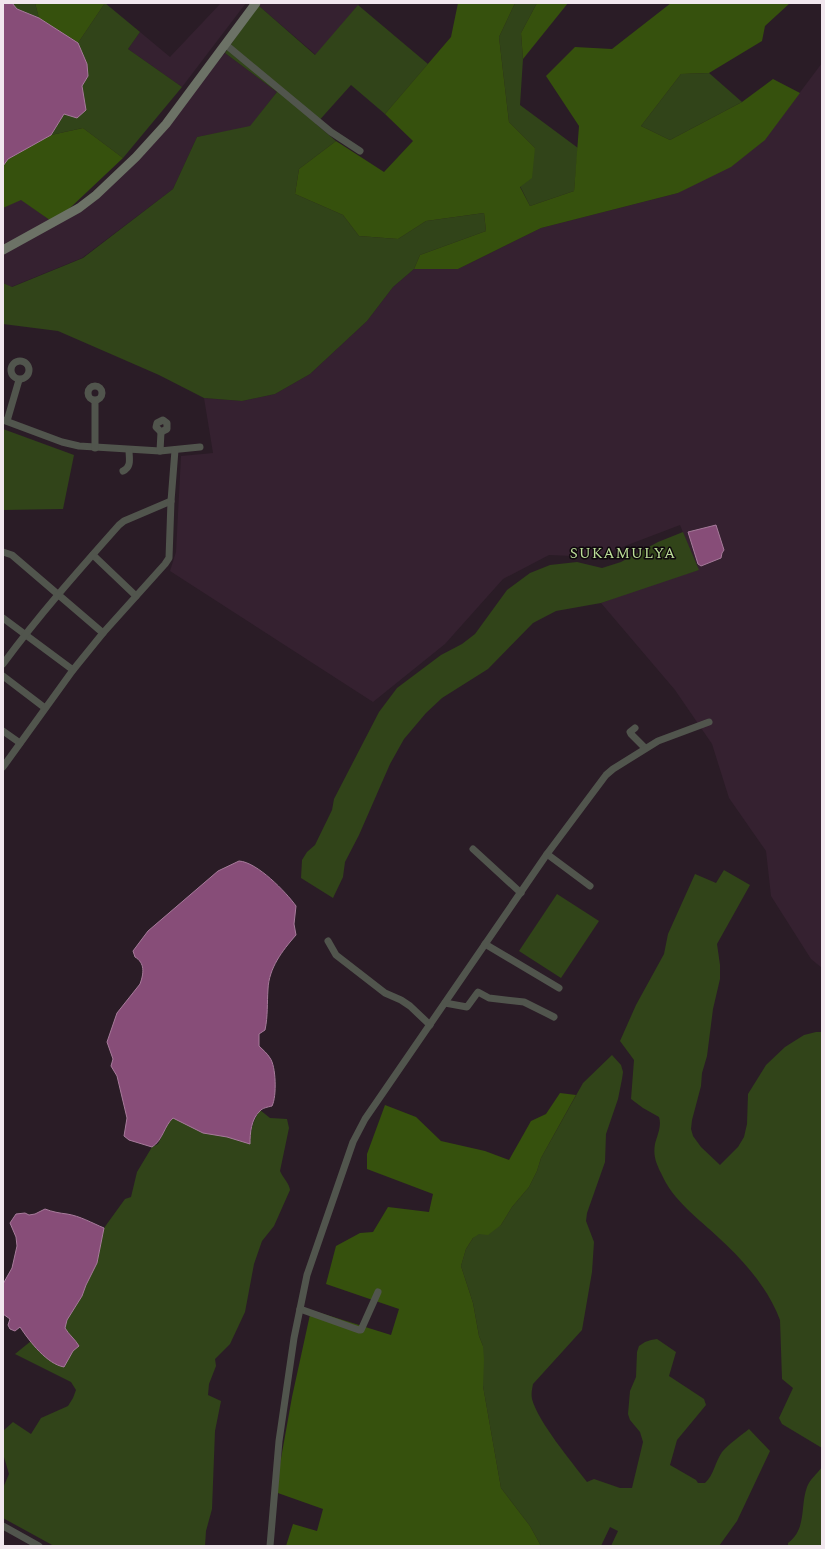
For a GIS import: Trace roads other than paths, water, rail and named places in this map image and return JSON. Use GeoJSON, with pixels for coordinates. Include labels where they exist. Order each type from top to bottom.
{"type":"FeatureCollection","features":[{"type":"Feature","properties":{"kind":"main road"},"geometry":{"type":"LineString","coordinates":[[3,250],[79,208],[96,195],[136,157],[166,124],[256,3]]}},
{"type":"Feature","properties":{"kind":"street"},"geometry":{"type":"LineString","coordinates":[[225,44],[331,132],[360,151]]}},
{"type":"Feature","properties":{"kind":"street"},"geometry":{"type":"LineString","coordinates":[[18,380],[5,420],[62,442],[95,448],[129,450],[175,450],[200,447]]}},
{"type":"Feature","properties":{"kind":"street"},"geometry":{"type":"LineString","coordinates":[[95,401],[95,448]]}},
{"type":"Feature","properties":{"kind":"street"},"geometry":{"type":"LineString","coordinates":[[160,450],[161,432]]}},
{"type":"Feature","properties":{"kind":"street"},"geometry":{"type":"LineString","coordinates":[[123,470],[130,466],[129,450]]}},
{"type":"Feature","properties":{"kind":"street"},"geometry":{"type":"LineString","coordinates":[[3,767],[73,670],[103,633],[169,558],[175,450]]}},
{"type":"Feature","properties":{"kind":"street"},"geometry":{"type":"LineString","coordinates":[[3,664],[58,593],[124,521],[171,501]]}},
{"type":"Feature","properties":{"kind":"street"},"geometry":{"type":"LineString","coordinates":[[3,552],[12,555],[103,633]]}},
{"type":"Feature","properties":{"kind":"street"},"geometry":{"type":"LineString","coordinates":[[93,555],[136,596]]}},
{"type":"Feature","properties":{"kind":"street"},"geometry":{"type":"LineString","coordinates":[[3,618],[73,670]]}},
{"type":"Feature","properties":{"kind":"street"},"geometry":{"type":"LineString","coordinates":[[3,676],[45,708]]}},
{"type":"Feature","properties":{"kind":"street"},"geometry":{"type":"LineString","coordinates":[[270,1546],[279,1441],[300,1309],[307,1275],[315,1248],[352,1142],[365,1119],[547,854],[606,775],[645,748],[658,741],[708,722]]}},
{"type":"Feature","properties":{"kind":"street"},"geometry":{"type":"LineString","coordinates":[[635,728],[630,732],[631,734],[645,748]]}},
{"type":"Feature","properties":{"kind":"street"},"geometry":{"type":"LineString","coordinates":[[3,731],[20,743]]}},
{"type":"Feature","properties":{"kind":"street"},"geometry":{"type":"LineString","coordinates":[[473,848],[521,893]]}},
{"type":"Feature","properties":{"kind":"street"},"geometry":{"type":"LineString","coordinates":[[547,854],[590,886]]}},
{"type":"Feature","properties":{"kind":"street"},"geometry":{"type":"LineString","coordinates":[[328,941],[336,955],[385,993],[410,1006],[430,1025]]}},
{"type":"Feature","properties":{"kind":"street"},"geometry":{"type":"LineString","coordinates":[[485,944],[559,988]]}},
{"type":"Feature","properties":{"kind":"street"},"geometry":{"type":"LineString","coordinates":[[445,1003],[467,1007],[478,992],[489,998],[524,1002],[554,1017]]}},
{"type":"Feature","properties":{"kind":"street"},"geometry":{"type":"LineString","coordinates":[[300,1309],[361,1330],[378,1292]]}},
{"type":"Feature","properties":{"kind":"street"},"geometry":{"type":"LineString","coordinates":[[3,1526],[39,1546]]}},
{"type":"Feature","properties":{"kind":"district","name":"SUKAMULYA"},"geometry":{"type":"Point","coordinates":[623,553]}}]}
